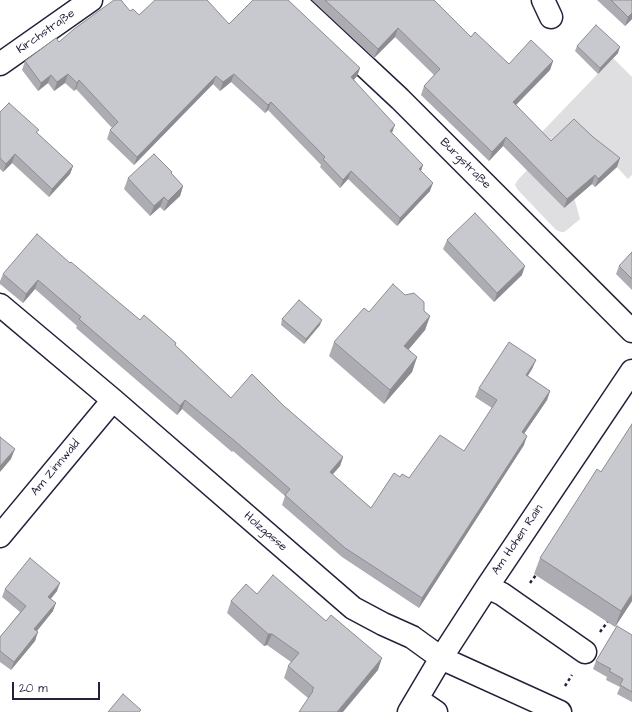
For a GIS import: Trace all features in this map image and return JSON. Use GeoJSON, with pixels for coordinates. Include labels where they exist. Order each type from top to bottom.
{"type":"FeatureCollection","features":[{"type":"Feature","properties":{"kind":"street","name":"Kirchstraße"},"geometry":{"type":"LineString","coordinates":[[0,64],[91,0]]}},
{"type":"Feature","properties":{"kind":"street","name":"Burgstraße"},"geometry":{"type":"LineString","coordinates":[[294,0],[400,99],[632,331]]}},
{"type":"Feature","properties":{"kind":"street","name":"Holzgasse"},"geometry":{"type":"LineString","coordinates":[[0,305],[113,400],[353,608],[412,637],[441,658],[560,712]]}},
{"type":"Feature","properties":{"kind":"street","name":"Am Hohen Rain"},"geometry":{"type":"LineString","coordinates":[[413,706],[441,658],[487,587],[632,371]]}},
{"type":"Feature","properties":{"kind":"street","name":"Am Zinnwald"},"geometry":{"type":"LineString","coordinates":[[0,536],[113,400]]}},
{"type":"Feature","properties":{"kind":"street"},"geometry":{"type":"LineString","coordinates":[[487,587],[502,594],[585,652]]}},
{"type":"Feature","properties":{"kind":"street"},"geometry":{"type":"LineString","coordinates":[[413,706],[436,712]]}},
{"type":"Feature","properties":{"kind":"shaded area"},"geometry":{"type":"Polygon","coordinates":[[[613,58],[632,77],[632,175],[628,179],[615,165],[548,150],[536,138],[613,58]]]}},
{"type":"Feature","properties":{"kind":"shaded area"},"geometry":{"type":"Polygon","coordinates":[[[527,170],[564,208],[573,194],[580,219],[564,232],[556,230],[515,185],[527,170]]]}},
{"type":"Feature","properties":{"kind":"building"},"geometry":{"type":"Polygon","coordinates":[[[114,0],[121,0],[130,11],[133,9],[139,15],[155,0],[207,0],[229,24],[253,0],[288,0],[360,68],[351,77],[395,125],[390,131],[423,165],[419,169],[433,183],[400,218],[351,171],[343,180],[323,159],[325,157],[271,102],[268,105],[234,74],[223,82],[216,76],[137,157],[110,130],[118,122],[79,80],[77,83],[68,74],[57,82],[51,75],[41,83],[25,61],[56,38],[59,42],[74,29],[114,0]]]}},
{"type":"Feature","properties":{"kind":"building"},"geometry":{"type":"Polygon","coordinates":[[[325,0],[434,0],[471,37],[475,32],[509,64],[531,40],[553,61],[513,102],[551,141],[574,119],[593,137],[620,158],[598,179],[595,175],[567,199],[506,137],[492,152],[424,86],[440,69],[398,28],[378,49],[325,0]]]}},
{"type":"Feature","properties":{"kind":"building"},"geometry":{"type":"Polygon","coordinates":[[[611,0],[632,0],[632,13],[628,17],[611,0]]]}},
{"type":"Feature","properties":{"kind":"building"},"geometry":{"type":"Polygon","coordinates":[[[596,25],[620,47],[600,68],[577,46],[596,25]]]}},
{"type":"Feature","properties":{"kind":"building"},"geometry":{"type":"Polygon","coordinates":[[[9,103],[39,130],[36,132],[73,166],[52,189],[15,154],[6,164],[0,158],[0,112],[9,103]]]}},
{"type":"Feature","properties":{"kind":"building"},"geometry":{"type":"Polygon","coordinates":[[[154,154],[172,172],[171,173],[183,186],[168,201],[164,197],[154,206],[128,178],[154,154]]]}},
{"type":"Feature","properties":{"kind":"building"},"geometry":{"type":"Polygon","coordinates":[[[475,213],[525,266],[497,293],[447,240],[475,213]]]}},
{"type":"Feature","properties":{"kind":"building"},"geometry":{"type":"Polygon","coordinates":[[[37,234],[140,320],[144,315],[176,343],[175,345],[231,398],[252,374],[284,406],[343,457],[330,472],[371,508],[394,473],[400,477],[402,474],[409,478],[440,435],[464,451],[497,400],[479,388],[509,342],[536,360],[526,375],[550,391],[522,432],[527,436],[422,598],[345,548],[285,495],[290,489],[185,400],[180,406],[79,319],[81,317],[38,280],[26,294],[3,274],[37,234]]]}},
{"type":"Feature","properties":{"kind":"building"},"geometry":{"type":"Polygon","coordinates":[[[632,252],[632,279],[619,266],[632,252]]]}},
{"type":"Feature","properties":{"kind":"building"},"geometry":{"type":"Polygon","coordinates":[[[393,284],[405,295],[414,293],[424,302],[424,311],[430,316],[404,346],[417,357],[390,390],[334,342],[364,308],[369,312],[393,284]]]}},
{"type":"Feature","properties":{"kind":"building"},"geometry":{"type":"Polygon","coordinates":[[[299,300],[322,320],[306,339],[282,319],[299,300]]]}},
{"type":"Feature","properties":{"kind":"building"},"geometry":{"type":"Polygon","coordinates":[[[632,424],[632,594],[621,611],[540,558],[597,469],[601,472],[632,424]]]}},
{"type":"Feature","properties":{"kind":"building"},"geometry":{"type":"Polygon","coordinates":[[[0,437],[15,449],[0,466],[0,437]]]}},
{"type":"Feature","properties":{"kind":"building"},"geometry":{"type":"Polygon","coordinates":[[[30,558],[60,583],[48,597],[56,603],[34,629],[38,632],[14,662],[0,651],[0,637],[26,606],[5,589],[30,558]]]}},
{"type":"Feature","properties":{"kind":"building"},"geometry":{"type":"Polygon","coordinates":[[[273,575],[326,621],[331,615],[382,658],[337,712],[299,712],[314,688],[288,666],[299,653],[272,634],[268,634],[231,601],[246,584],[257,594],[273,575]]]}},
{"type":"Feature","properties":{"kind":"building"},"geometry":{"type":"Polygon","coordinates":[[[617,626],[632,635],[632,692],[620,685],[623,679],[609,671],[611,669],[596,661],[617,626]]]}},
{"type":"Feature","properties":{"kind":"building"},"geometry":{"type":"Polygon","coordinates":[[[123,694],[141,710],[139,712],[108,712],[123,694]]]}}]}
